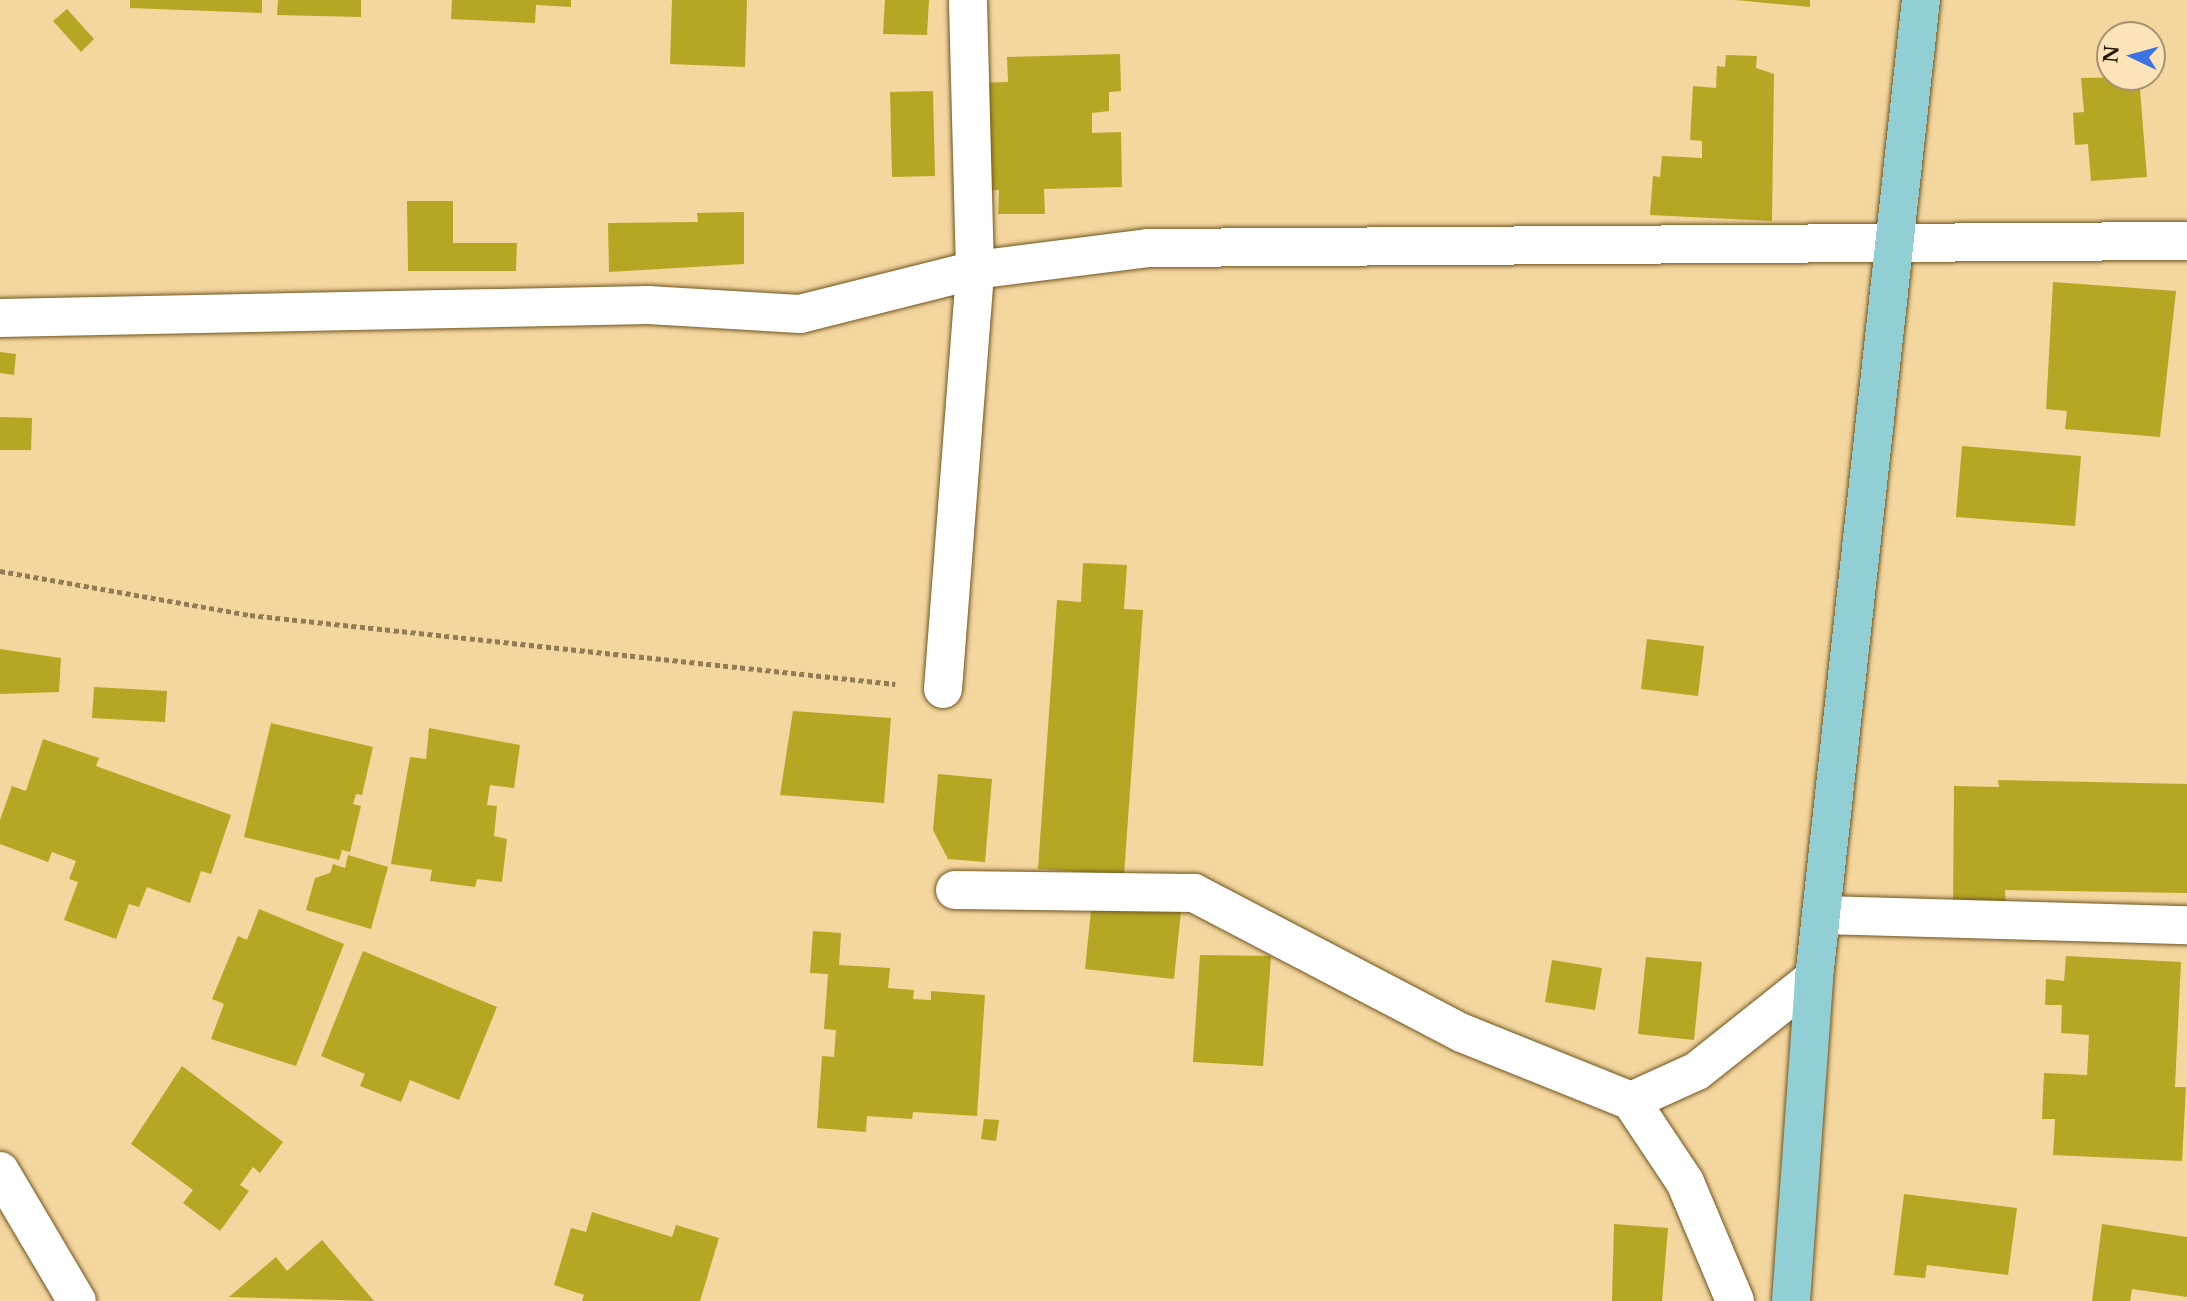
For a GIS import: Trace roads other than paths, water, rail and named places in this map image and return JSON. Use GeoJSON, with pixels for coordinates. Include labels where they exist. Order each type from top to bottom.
{"type":"FeatureCollection","features":[{"type":"Feature","properties":{"kind":"main road"},"geometry":{"type":"LineString","coordinates":[[1790,1301],[1815,978],[1824,915],[1892,242],[1921,0]]}},
{"type":"Feature","properties":{"kind":"street"},"geometry":{"type":"LineString","coordinates":[[943,689],[975,270],[968,0]]}},
{"type":"Feature","properties":{"kind":"street"},"geometry":{"type":"LineString","coordinates":[[0,318],[648,305],[800,314],[975,270],[1148,248],[2187,241]]}},
{"type":"Feature","properties":{"kind":"street"},"geometry":{"type":"LineString","coordinates":[[955,890],[1194,893],[1462,1033],[1631,1101],[1685,1182],[1735,1301]]}},
{"type":"Feature","properties":{"kind":"street"},"geometry":{"type":"LineString","coordinates":[[1824,915],[2187,925]]}},
{"type":"Feature","properties":{"kind":"street"},"geometry":{"type":"LineString","coordinates":[[1631,1101],[1697,1071],[1815,978]]}},
{"type":"Feature","properties":{"kind":"street"},"geometry":{"type":"LineString","coordinates":[[0,1171],[77,1301]]}}]}
